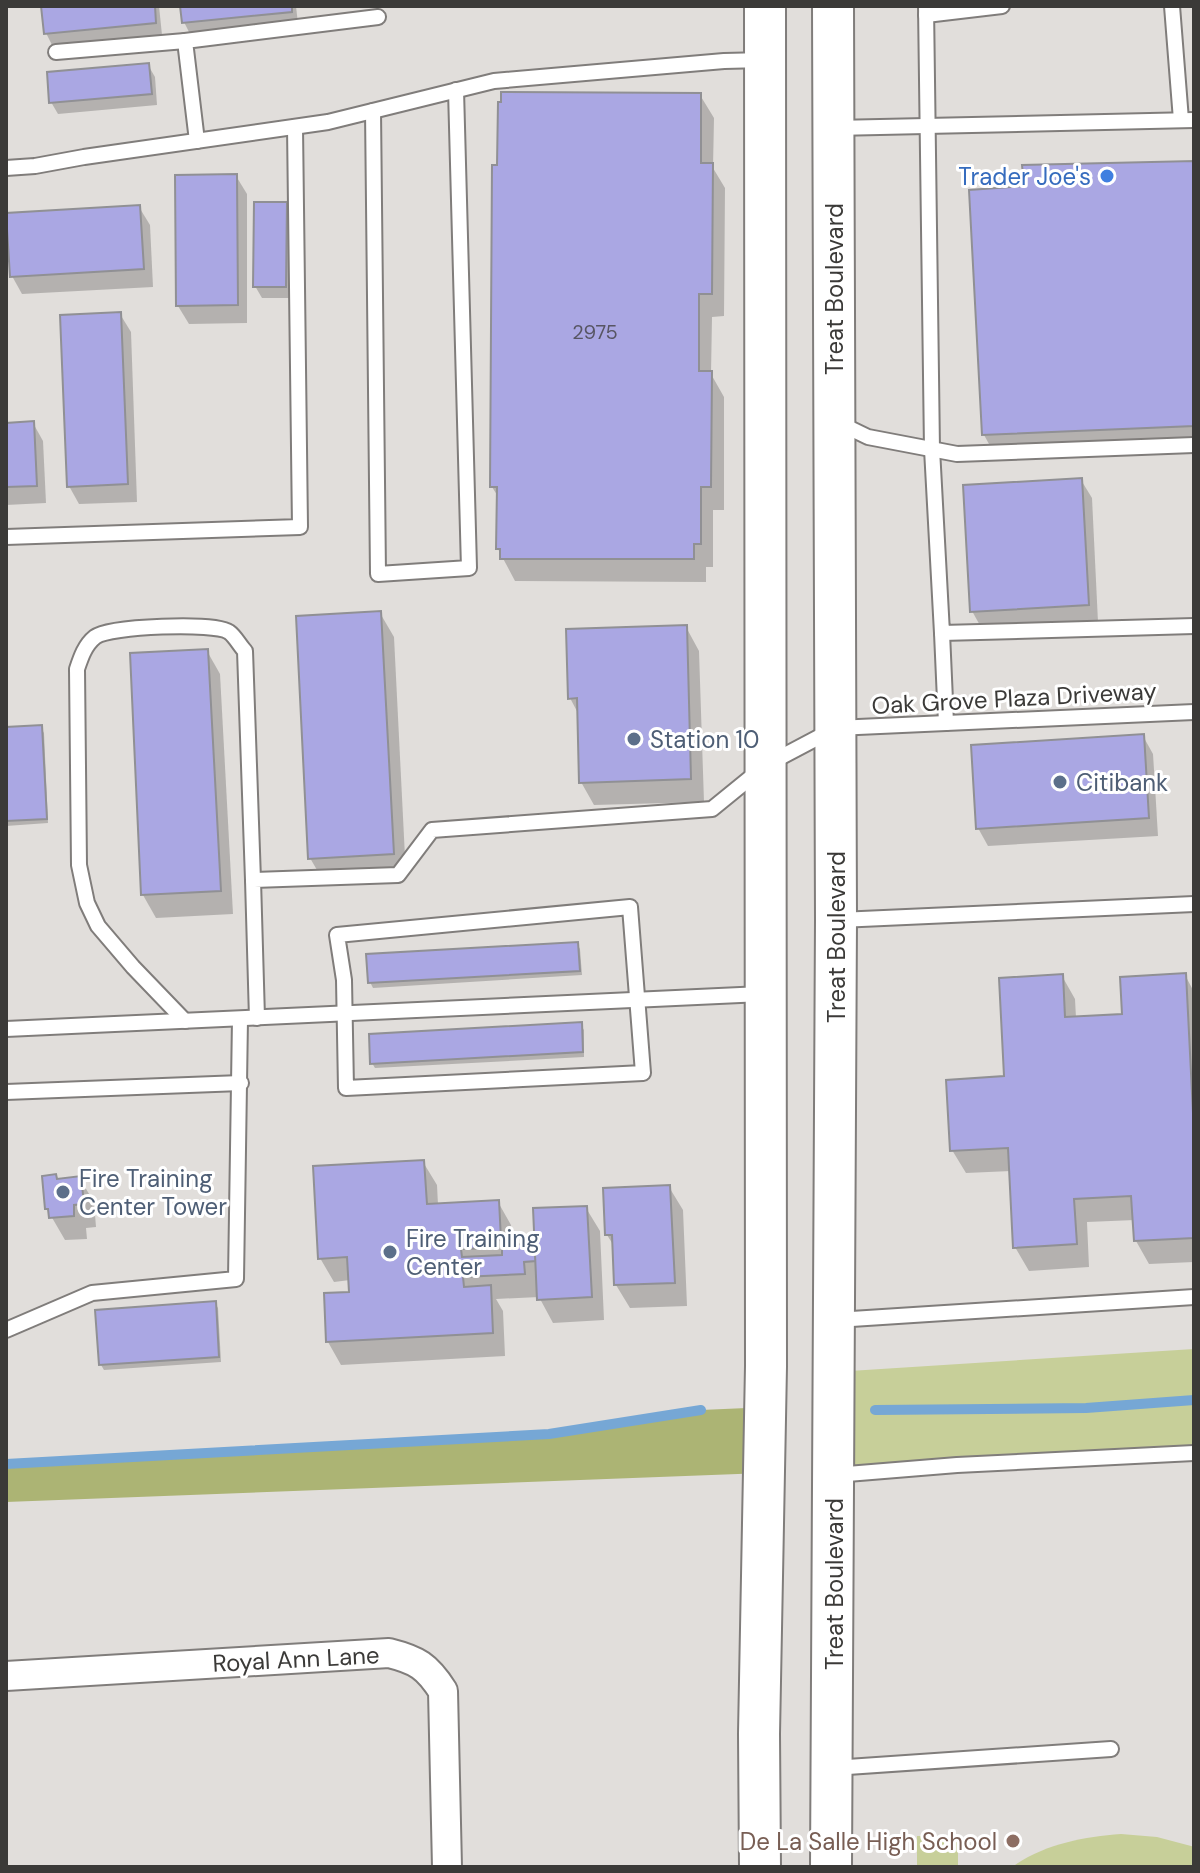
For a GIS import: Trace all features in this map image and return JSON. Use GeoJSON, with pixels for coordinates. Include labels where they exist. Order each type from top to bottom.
{"type":"FeatureCollection","features":[{"type":"Feature","properties":{"kind":"main road"},"geometry":{"type":"LineString","coordinates":[[760,1867],[759,1734],[766,1366],[765,6]]}},
{"type":"Feature","properties":{"kind":"main road","name":"Treat Boulevard"},"geometry":{"type":"LineString","coordinates":[[831,1867],[836,920],[833,6]]}},
{"type":"Feature","properties":{"kind":"street","name":"Royal Ann Lane"},"geometry":{"type":"LineString","coordinates":[[6,1676],[389,1653],[409,1658],[430,1670],[443,1691],[447,1867]]}},
{"type":"Feature","properties":{"kind":"lane"},"geometry":{"type":"LineString","coordinates":[[946,723],[932,449],[926,10],[1002,6]]}},
{"type":"Feature","properties":{"kind":"lane"},"geometry":{"type":"LineString","coordinates":[[834,128],[1187,120],[1172,6]]}},
{"type":"Feature","properties":{"kind":"lane"},"geometry":{"type":"LineString","coordinates":[[56,52],[185,41],[378,17]]}},
{"type":"Feature","properties":{"kind":"lane"},"geometry":{"type":"LineString","coordinates":[[185,41],[197,141]]}},
{"type":"Feature","properties":{"kind":"lane"},"geometry":{"type":"LineString","coordinates":[[6,168],[328,122],[494,81],[765,60]]}},
{"type":"Feature","properties":{"kind":"lane"},"geometry":{"type":"LineString","coordinates":[[373,111],[378,574],[469,568],[456,90]]}},
{"type":"Feature","properties":{"kind":"lane"},"geometry":{"type":"LineString","coordinates":[[6,537],[300,527],[295,127]]}},
{"type":"Feature","properties":{"kind":"lane"},"geometry":{"type":"LineString","coordinates":[[835,421],[868,437],[957,454],[1194,445]]}},
{"type":"Feature","properties":{"kind":"lane"},"geometry":{"type":"LineString","coordinates":[[942,633],[1194,626]]}},
{"type":"Feature","properties":{"kind":"lane"},"geometry":{"type":"LineString","coordinates":[[185,1021],[98,926],[87,903],[79,865],[77,669],[83,651],[96,635],[120,628],[214,627],[229,632],[245,651],[257,1018]]}},
{"type":"Feature","properties":{"kind":"lane","name":"Oak Grove Plaza Driveway"},"geometry":{"type":"LineString","coordinates":[[836,728],[1194,712]]}},
{"type":"Feature","properties":{"kind":"lane"},"geometry":{"type":"LineString","coordinates":[[253,880],[398,875],[432,830],[712,809],[766,765],[836,728]]}},
{"type":"Feature","properties":{"kind":"lane"},"geometry":{"type":"LineString","coordinates":[[836,920],[1194,904]]}},
{"type":"Feature","properties":{"kind":"lane"},"geometry":{"type":"LineString","coordinates":[[630,907],[643,1073],[346,1088],[344,1014],[344,980],[337,935],[630,907]]}},
{"type":"Feature","properties":{"kind":"lane"},"geometry":{"type":"LineString","coordinates":[[6,1029],[766,994]]}},
{"type":"Feature","properties":{"kind":"lane"},"geometry":{"type":"LineString","coordinates":[[6,1330],[92,1293],[236,1279],[240,1019]]}},
{"type":"Feature","properties":{"kind":"lane"},"geometry":{"type":"LineString","coordinates":[[6,1092],[241,1083]]}},
{"type":"Feature","properties":{"kind":"lane"},"geometry":{"type":"LineString","coordinates":[[835,1320],[1194,1297]]}},
{"type":"Feature","properties":{"kind":"lane"},"geometry":{"type":"LineString","coordinates":[[834,1475],[957,1465],[1194,1453]]}},
{"type":"Feature","properties":{"kind":"lane"},"geometry":{"type":"LineString","coordinates":[[832,1768],[1111,1749]]}},
{"type":"Feature","properties":{"kind":"green space"},"geometry":{"type":"Polygon","coordinates":[[[1194,1349],[1194,1453],[834,1475],[834,1372],[1194,1349]]]}},
{"type":"Feature","properties":{"kind":"green space"},"geometry":{"type":"Polygon","coordinates":[[[768,1407],[765,1473],[6,1502],[6,1464],[549,1434],[701,1410],[768,1407]]]}},
{"type":"Feature","properties":{"kind":"green space"},"geometry":{"type":"Polygon","coordinates":[[[1121,1834],[1157,1837],[1194,1847],[1194,1867],[1012,1867],[1064,1843],[1121,1834]]]}},
{"type":"Feature","properties":{"kind":"green space"},"geometry":{"type":"Polygon","coordinates":[[[917,1836],[958,1836],[958,1867],[917,1867],[917,1836]]]}},
{"type":"Feature","properties":{"kind":"building"},"geometry":{"type":"Polygon","coordinates":[[[41,6],[155,6],[156,23],[44,34],[41,6]]]}},
{"type":"Feature","properties":{"kind":"building"},"geometry":{"type":"Polygon","coordinates":[[[180,6],[292,6],[292,12],[182,23],[180,6]]]}},
{"type":"Feature","properties":{"kind":"building"},"geometry":{"type":"Polygon","coordinates":[[[149,63],[152,94],[49,103],[47,72],[149,63]]]}},
{"type":"Feature","properties":{"kind":"building"},"geometry":{"type":"Polygon","coordinates":[[[501,92],[701,93],[701,163],[713,163],[712,294],[699,294],[699,371],[712,371],[711,487],[701,487],[701,544],[694,544],[694,559],[500,559],[500,549],[496,549],[497,487],[490,487],[492,165],[497,165],[498,102],[501,102],[501,92]]]}},
{"type":"Feature","properties":{"kind":"building"},"geometry":{"type":"Polygon","coordinates":[[[1194,161],[1194,426],[982,435],[969,190],[1024,186],[1022,165],[1194,161]]]}},
{"type":"Feature","properties":{"kind":"building"},"geometry":{"type":"Polygon","coordinates":[[[237,174],[238,305],[176,306],[175,175],[237,174]]]}},
{"type":"Feature","properties":{"kind":"building"},"geometry":{"type":"Polygon","coordinates":[[[254,202],[287,202],[286,287],[253,287],[254,202]]]}},
{"type":"Feature","properties":{"kind":"building"},"geometry":{"type":"Polygon","coordinates":[[[140,205],[144,269],[10,277],[6,213],[140,205]]]}},
{"type":"Feature","properties":{"kind":"building"},"geometry":{"type":"Polygon","coordinates":[[[121,312],[128,484],[67,487],[60,315],[121,312]]]}},
{"type":"Feature","properties":{"kind":"building"},"geometry":{"type":"Polygon","coordinates":[[[34,421],[37,486],[6,487],[6,423],[34,421]]]}},
{"type":"Feature","properties":{"kind":"building"},"geometry":{"type":"Polygon","coordinates":[[[1082,478],[1089,605],[970,612],[963,485],[1082,478]]]}},
{"type":"Feature","properties":{"kind":"building"},"geometry":{"type":"Polygon","coordinates":[[[381,611],[394,854],[308,859],[296,616],[381,611]]]}},
{"type":"Feature","properties":{"kind":"building","name":"Station 10"},"geometry":{"type":"Polygon","coordinates":[[[687,625],[691,779],[579,783],[577,698],[568,699],[566,629],[687,625]]]}},
{"type":"Feature","properties":{"kind":"building"},"geometry":{"type":"Polygon","coordinates":[[[208,649],[221,891],[141,895],[130,653],[208,649]]]}},
{"type":"Feature","properties":{"kind":"building"},"geometry":{"type":"Polygon","coordinates":[[[42,725],[47,819],[6,821],[6,727],[42,725]]]}},
{"type":"Feature","properties":{"kind":"building","name":"Citibank"},"geometry":{"type":"Polygon","coordinates":[[[1144,734],[1149,818],[976,829],[971,745],[1144,734]]]}},
{"type":"Feature","properties":{"kind":"building"},"geometry":{"type":"Polygon","coordinates":[[[578,942],[580,971],[368,983],[366,954],[578,942]]]}},
{"type":"Feature","properties":{"kind":"building"},"geometry":{"type":"Polygon","coordinates":[[[1186,973],[1194,1133],[1194,1238],[1134,1241],[1131,1196],[1074,1199],[1077,1244],[1013,1248],[1008,1148],[950,1151],[946,1080],[1004,1076],[999,978],[1063,974],[1065,1017],[1122,1014],[1120,977],[1186,973]]]}},
{"type":"Feature","properties":{"kind":"building"},"geometry":{"type":"Polygon","coordinates":[[[582,1022],[583,1052],[370,1064],[369,1034],[582,1022]]]}},
{"type":"Feature","properties":{"kind":"building","name":"Fire Training Center"},"geometry":{"type":"Polygon","coordinates":[[[424,1160],[427,1204],[499,1200],[501,1240],[488,1241],[488,1248],[461,1249],[462,1257],[502,1255],[502,1246],[522,1244],[523,1248],[535,1248],[536,1261],[524,1262],[525,1274],[463,1277],[464,1287],[491,1285],[493,1333],[326,1342],[324,1293],[349,1292],[347,1257],[318,1259],[313,1166],[424,1160]]]}},
{"type":"Feature","properties":{"kind":"building","name":"Fire Training Center Tower"},"geometry":{"type":"Polygon","coordinates":[[[56,1174],[57,1179],[81,1176],[84,1204],[74,1205],[74,1216],[49,1218],[48,1209],[45,1209],[42,1176],[56,1174]]]}},
{"type":"Feature","properties":{"kind":"building"},"geometry":{"type":"Polygon","coordinates":[[[670,1185],[675,1283],[614,1285],[612,1235],[605,1235],[603,1188],[670,1185]]]}},
{"type":"Feature","properties":{"kind":"building"},"geometry":{"type":"Polygon","coordinates":[[[587,1206],[592,1297],[537,1300],[533,1208],[587,1206]]]}},
{"type":"Feature","properties":{"kind":"building"},"geometry":{"type":"Polygon","coordinates":[[[216,1301],[219,1357],[99,1365],[95,1310],[216,1301]]]}},
{"type":"Feature","properties":{"kind":"waterway"},"geometry":{"type":"LineString","coordinates":[[875,1410],[1086,1408],[1194,1400]]}},
{"type":"Feature","properties":{"kind":"waterway"},"geometry":{"type":"LineString","coordinates":[[6,1464],[549,1434],[701,1410]]}},
{"type":"Feature","properties":{"kind":"place","name":"Trader Joe's"},"geometry":{"type":"Point","coordinates":[1107,176]}},
{"type":"Feature","properties":{"kind":"place","name":"Station 10"},"geometry":{"type":"Point","coordinates":[634,739]}},
{"type":"Feature","properties":{"kind":"place","name":"Citibank"},"geometry":{"type":"Point","coordinates":[1060,782]}},
{"type":"Feature","properties":{"kind":"place","name":"Fire Training Center Tower"},"geometry":{"type":"Point","coordinates":[63,1192]}},
{"type":"Feature","properties":{"kind":"place","name":"Fire Training Center"},"geometry":{"type":"Point","coordinates":[390,1252]}},
{"type":"Feature","properties":{"kind":"place","name":"De La Salle High School"},"geometry":{"type":"Point","coordinates":[1013,1841]}}]}
